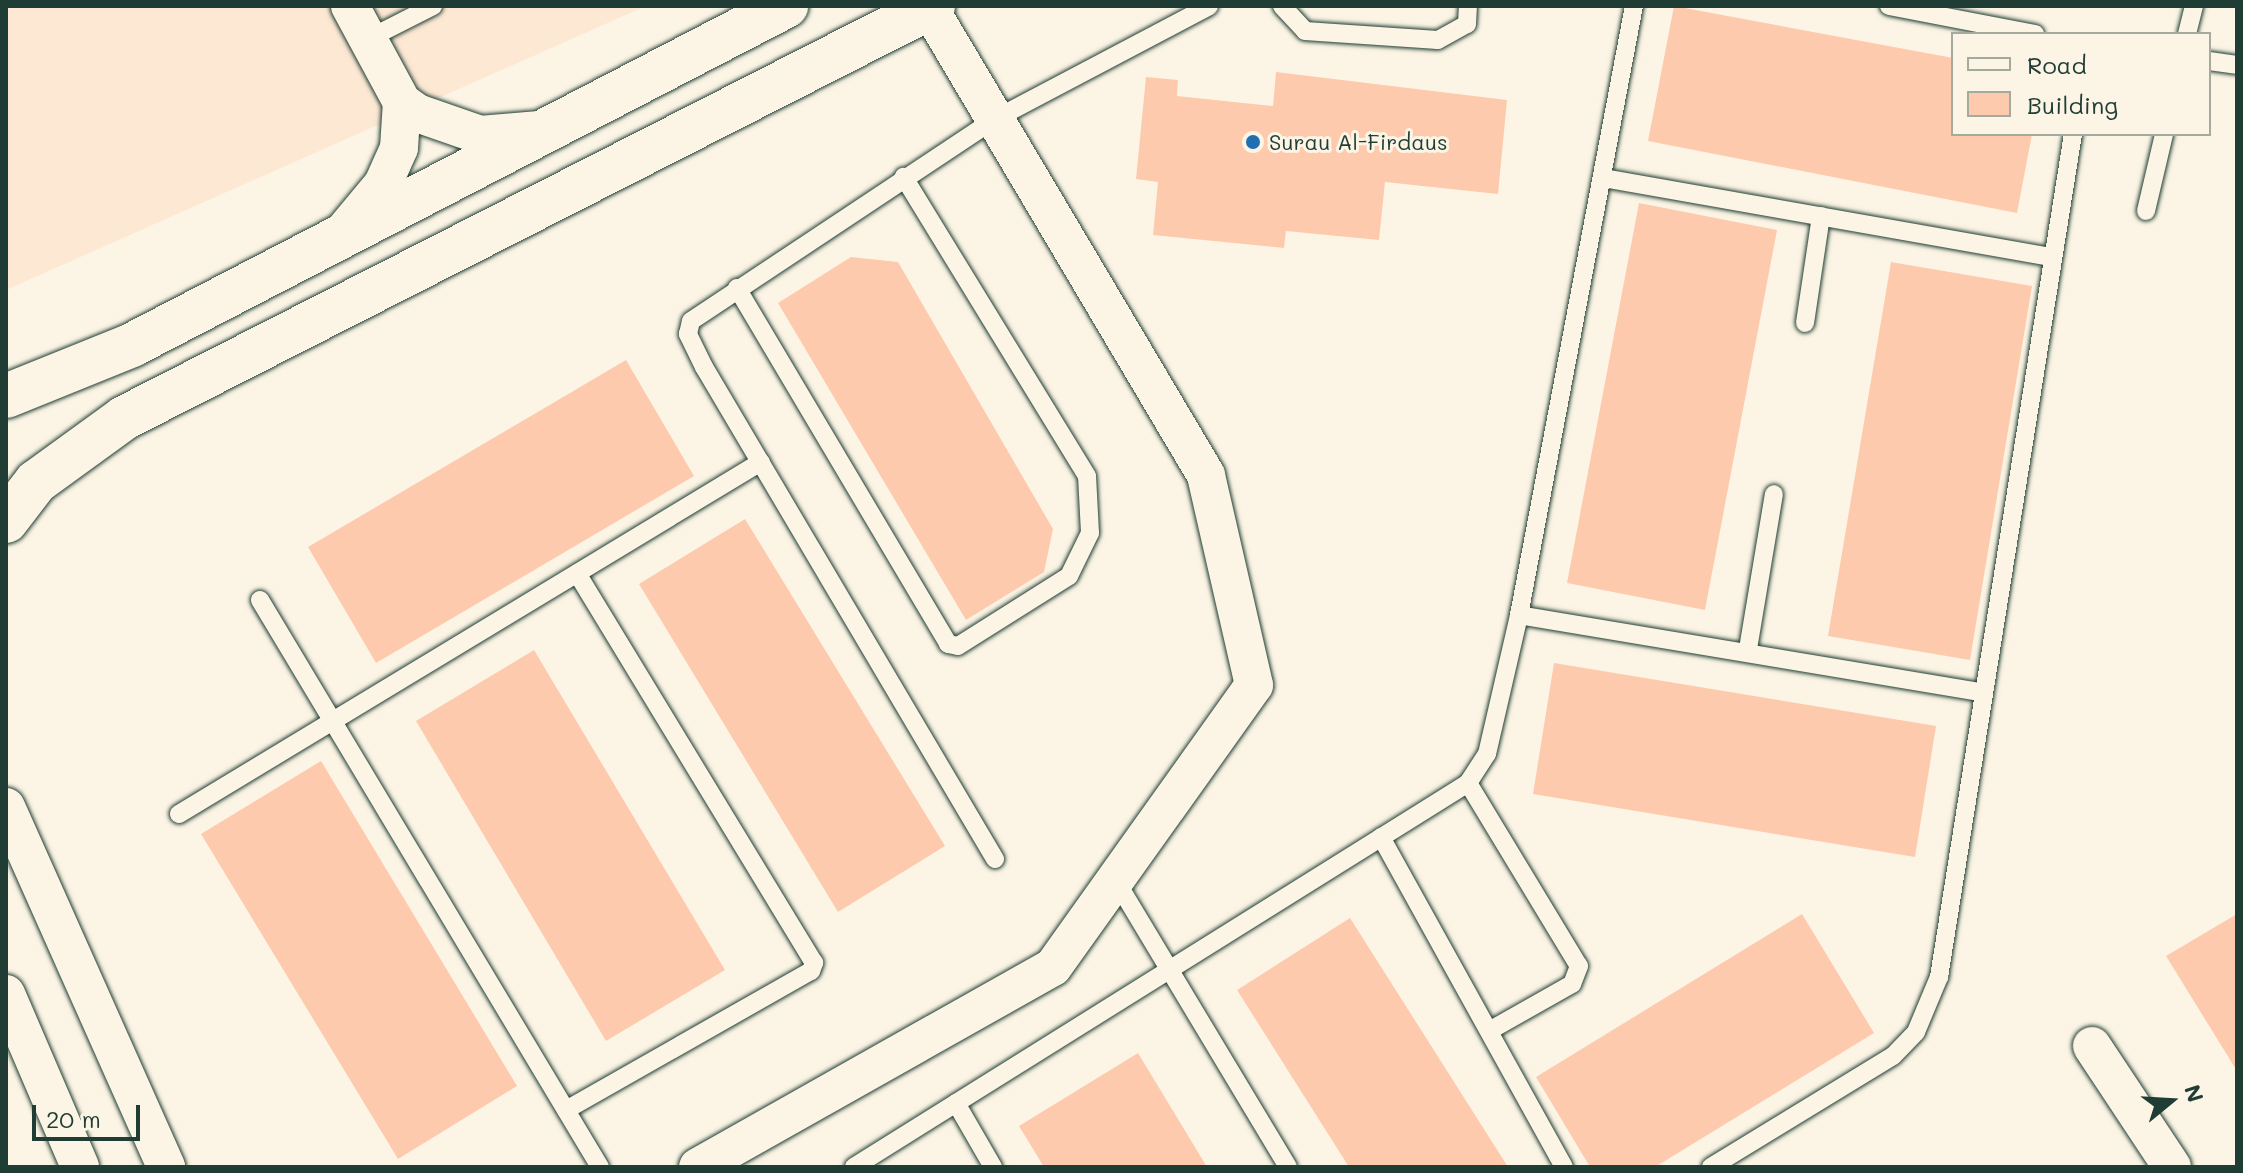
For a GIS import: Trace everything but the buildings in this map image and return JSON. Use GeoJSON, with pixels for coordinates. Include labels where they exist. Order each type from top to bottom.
{"type":"FeatureCollection","features":[{"type":"Feature","properties":{"kind":"main road"},"geometry":{"type":"LineString","coordinates":[[6,396],[132,345],[786,6]]}},
{"type":"Feature","properties":{"kind":"main road"},"geometry":{"type":"LineString","coordinates":[[6,521],[36,482],[124,418],[931,7]]}},
{"type":"Feature","properties":{"kind":"street"},"geometry":{"type":"LineString","coordinates":[[350,6],[402,102],[440,127],[480,135],[551,128]]}},
{"type":"Feature","properties":{"kind":"street"},"geometry":{"type":"LineString","coordinates":[[698,1167],[1053,967],[1118,884],[1136,844],[1254,685],[1206,475],[931,7]]}},
{"type":"Feature","properties":{"kind":"street"},"geometry":{"type":"LineString","coordinates":[[337,238],[383,184],[399,148],[402,102]]}},
{"type":"Feature","properties":{"kind":"street"},"geometry":{"type":"LineString","coordinates":[[6,807],[166,1167]]}},
{"type":"Feature","properties":{"kind":"street"},"geometry":{"type":"LineString","coordinates":[[6,994],[80,1167]]}},
{"type":"Feature","properties":{"kind":"street"},"geometry":{"type":"LineString","coordinates":[[2092,1046],[2172,1167]]}},
{"type":"Feature","properties":{"kind":"lane"},"geometry":{"type":"LineString","coordinates":[[368,39],[433,6]]}},
{"type":"Feature","properties":{"kind":"lane"},"geometry":{"type":"LineString","coordinates":[[995,859],[688,334],[691,321],[995,119],[1209,6]]}},
{"type":"Feature","properties":{"kind":"lane"},"geometry":{"type":"LineString","coordinates":[[1282,6],[1305,31],[1438,40],[1467,24],[1468,6]]}},
{"type":"Feature","properties":{"kind":"lane"},"geometry":{"type":"LineString","coordinates":[[854,1167],[1468,783],[1487,754],[1519,615],[1634,6]]}},
{"type":"Feature","properties":{"kind":"lane"},"geometry":{"type":"LineString","coordinates":[[1889,6],[2025,32]]}},
{"type":"Feature","properties":{"kind":"lane"},"geometry":{"type":"LineString","coordinates":[[2188,32],[2194,6]]}},
{"type":"Feature","properties":{"kind":"lane"},"geometry":{"type":"LineString","coordinates":[[2211,61],[2237,65]]}},
{"type":"Feature","properties":{"kind":"lane"},"geometry":{"type":"LineString","coordinates":[[1711,1167],[1893,1056],[1916,1032],[1939,977],[2073,136]]}},
{"type":"Feature","properties":{"kind":"lane"},"geometry":{"type":"LineString","coordinates":[[2146,211],[2164,136]]}},
{"type":"Feature","properties":{"kind":"lane"},"geometry":{"type":"LineString","coordinates":[[737,288],[948,644],[958,646],[1069,576],[1090,533],[1087,476],[904,177]]}},
{"type":"Feature","properties":{"kind":"lane"},"geometry":{"type":"LineString","coordinates":[[1603,178],[2051,257]]}},
{"type":"Feature","properties":{"kind":"lane"},"geometry":{"type":"LineString","coordinates":[[1805,323],[1821,216]]}},
{"type":"Feature","properties":{"kind":"lane"},"geometry":{"type":"LineString","coordinates":[[179,814],[761,462]]}},
{"type":"Feature","properties":{"kind":"lane"},"geometry":{"type":"LineString","coordinates":[[1748,649],[1774,494]]}},
{"type":"Feature","properties":{"kind":"lane"},"geometry":{"type":"LineString","coordinates":[[566,1110],[811,971],[814,963],[577,573]]}},
{"type":"Feature","properties":{"kind":"lane"},"geometry":{"type":"LineString","coordinates":[[260,600],[600,1167]]}},
{"type":"Feature","properties":{"kind":"lane"},"geometry":{"type":"LineString","coordinates":[[1519,615],[1748,649],[1983,693]]}},
{"type":"Feature","properties":{"kind":"lane"},"geometry":{"type":"LineString","coordinates":[[1468,783],[1579,966],[1572,984],[1489,1031]]}},
{"type":"Feature","properties":{"kind":"lane"},"geometry":{"type":"LineString","coordinates":[[1381,837],[1564,1167]]}},
{"type":"Feature","properties":{"kind":"lane"},"geometry":{"type":"LineString","coordinates":[[1118,884],[1288,1167]]}},
{"type":"Feature","properties":{"kind":"lane"},"geometry":{"type":"LineString","coordinates":[[956,1103],[993,1167]]}},
{"type":"Feature","properties":{"kind":"shaded area"},"geometry":{"type":"Polygon","coordinates":[[[6,6],[646,6],[6,290],[6,6]]]}},
{"type":"Feature","properties":{"kind":"place","name":"Surau Al-Firdaus"},"geometry":{"type":"Point","coordinates":[1253,142]}}]}
